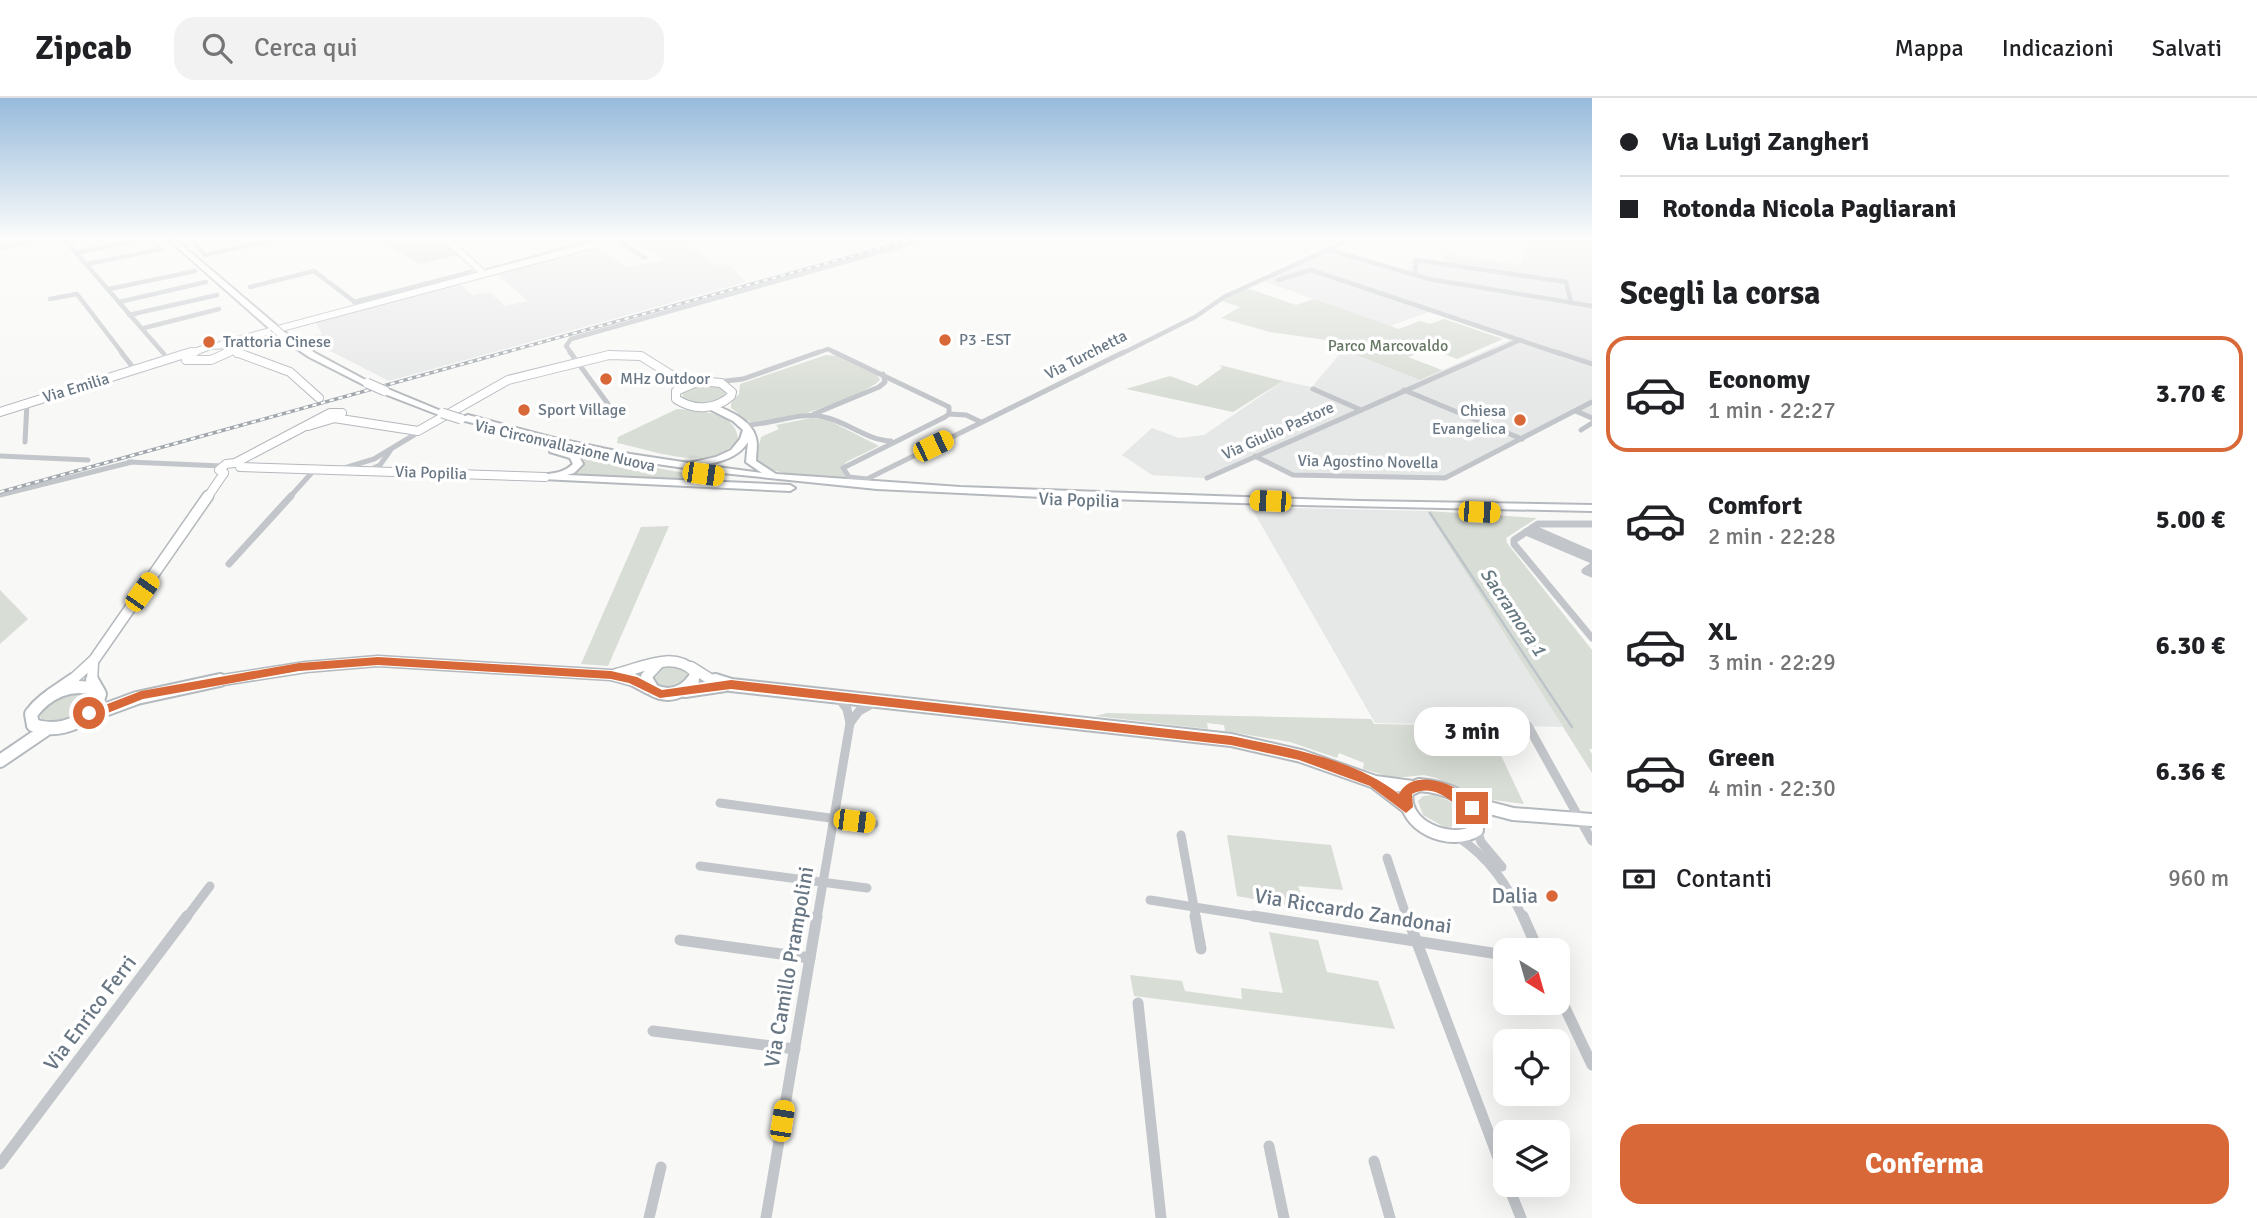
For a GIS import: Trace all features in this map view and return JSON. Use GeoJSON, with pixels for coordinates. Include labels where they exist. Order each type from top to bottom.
{"type":"FeatureCollection","features":[{"type":"Feature","properties":{"kind":"main road","name":"Via Circonvallazione Nuova"},"geometry":{"type":"LineString","coordinates":[[233,292],[272,327],[312,355],[385,391],[509,436],[661,468],[838,487]]}},
{"type":"Feature","properties":{"kind":"main road"},"geometry":{"type":"LineString","coordinates":[[222,344],[404,292]]}},
{"type":"Feature","properties":{"kind":"main road"},"geometry":{"type":"LineString","coordinates":[[217,358],[249,336]]}},
{"type":"Feature","properties":{"kind":"main road"},"geometry":{"type":"LineString","coordinates":[[222,344],[234,348],[237,354],[285,368],[296,374],[333,415]]}},
{"type":"Feature","properties":{"kind":"main road","name":"Via Emilia"},"geometry":{"type":"LineString","coordinates":[[0,412],[222,344]]}},
{"type":"Feature","properties":{"kind":"main road"},"geometry":{"type":"LineString","coordinates":[[186,360],[194,351]]}},
{"type":"Feature","properties":{"kind":"main road"},"geometry":{"type":"LineString","coordinates":[[33,725],[31,714],[51,695],[78,677],[94,660],[223,469],[237,465],[333,415],[408,432],[433,424],[508,380],[609,355],[630,354],[646,359],[676,378],[692,383]]}},
{"type":"Feature","properties":{"kind":"main road","name":"Via Emilia"},"geometry":{"type":"LineString","coordinates":[[153,363],[246,357]]}},
{"type":"Feature","properties":{"kind":"main road"},"geometry":{"type":"LineString","coordinates":[[676,378],[681,387]]}},
{"type":"Feature","properties":{"kind":"main road"},"geometry":{"type":"LineString","coordinates":[[724,408],[732,396],[730,388],[714,382],[692,383],[681,387],[675,395],[680,402],[694,407],[724,408],[745,428],[752,439],[751,462],[763,471],[793,481]]}},
{"type":"Feature","properties":{"kind":"main road","name":"Via Circonvallazione Nuova"},"geometry":{"type":"LineString","coordinates":[[461,419],[468,418],[515,433],[621,456],[838,487]]}},
{"type":"Feature","properties":{"kind":"main road"},"geometry":{"type":"LineString","coordinates":[[621,456],[689,464],[703,462],[735,451],[747,439],[745,428]]}},
{"type":"Feature","properties":{"kind":"main road"},"geometry":{"type":"LineString","coordinates":[[509,436],[574,456],[577,460],[578,464],[571,471],[545,477]]}},
{"type":"Feature","properties":{"kind":"main road","name":"Via Popilia"},"geometry":{"type":"LineString","coordinates":[[237,465],[545,477]]}},
{"type":"Feature","properties":{"kind":"main road"},"geometry":{"type":"LineString","coordinates":[[545,477],[838,487]]}},
{"type":"Feature","properties":{"kind":"main road","name":"Via Popilia"},"geometry":{"type":"LineString","coordinates":[[838,487],[1246,505],[1592,508]]}},
{"type":"Feature","properties":{"kind":"main road"},"geometry":{"type":"LineString","coordinates":[[1417,507],[1592,516]]}},
{"type":"Feature","properties":{"kind":"main road"},"geometry":{"type":"LineString","coordinates":[[80,719],[95,707],[98,692],[90,675],[94,660]]}},
{"type":"Feature","properties":{"kind":"main road"},"geometry":{"type":"LineString","coordinates":[[1,760],[47,729],[141,695],[299,667],[356,661],[611,675],[632,680],[660,694],[731,685],[1231,740],[1301,755],[1375,782],[1438,787],[1485,809],[1519,815],[1586,820]]}},
{"type":"Feature","properties":{"kind":"main road"},"geometry":{"type":"LineString","coordinates":[[611,675],[680,661],[710,678],[731,685]]}},
{"type":"Feature","properties":{"kind":"main road"},"geometry":{"type":"LineString","coordinates":[[649,688],[646,677],[658,664]]}},
{"type":"Feature","properties":{"kind":"main road"},"geometry":{"type":"LineString","coordinates":[[683,691],[694,682],[695,672],[691,667]]}},
{"type":"Feature","properties":{"kind":"main road"},"geometry":{"type":"LineString","coordinates":[[51,695],[80,686],[98,692],[141,695]]}},
{"type":"Feature","properties":{"kind":"main road"},"geometry":{"type":"LineString","coordinates":[[33,725],[47,729]]}},
{"type":"Feature","properties":{"kind":"main road"},"geometry":{"type":"LineString","coordinates":[[1,760],[33,725]]}},
{"type":"Feature","properties":{"kind":"main road"},"geometry":{"type":"LineString","coordinates":[[1375,782],[1428,828],[1458,838],[1466,837],[1490,817],[1519,815]]}},
{"type":"Feature","properties":{"kind":"main road"},"geometry":{"type":"LineString","coordinates":[[1406,807],[1405,795],[1412,787]]}},
{"type":"Feature","properties":{"kind":"main road"},"geometry":{"type":"LineString","coordinates":[[1466,802],[1477,826]]}},
{"type":"Feature","properties":{"kind":"street"},"geometry":{"type":"LineString","coordinates":[[112,292],[164,354]]}},
{"type":"Feature","properties":{"kind":"street"},"geometry":{"type":"LineString","coordinates":[[119,302],[161,292]]}},
{"type":"Feature","properties":{"kind":"street"},"geometry":{"type":"LineString","coordinates":[[342,292],[357,304]]}},
{"type":"Feature","properties":{"kind":"street"},"geometry":{"type":"LineString","coordinates":[[608,404],[566,346],[571,339],[737,292]]}},
{"type":"Feature","properties":{"kind":"street","name":"Via Turchetta"},"geometry":{"type":"LineString","coordinates":[[900,438],[843,468],[845,474],[854,478],[873,477],[1195,317],[1234,292]]}},
{"type":"Feature","properties":{"kind":"street"},"geometry":{"type":"LineString","coordinates":[[1377,292],[1592,365]]}},
{"type":"Feature","properties":{"kind":"street"},"geometry":{"type":"LineString","coordinates":[[1511,292],[1592,306]]}},
{"type":"Feature","properties":{"kind":"street"},"geometry":{"type":"LineString","coordinates":[[1568,292],[1571,303]]}},
{"type":"Feature","properties":{"kind":"street"},"geometry":{"type":"LineString","coordinates":[[50,299],[77,295],[135,370]]}},
{"type":"Feature","properties":{"kind":"street"},"geometry":{"type":"LineString","coordinates":[[129,315],[217,295]]}},
{"type":"Feature","properties":{"kind":"street"},"geometry":{"type":"LineString","coordinates":[[144,328],[219,309]]}},
{"type":"Feature","properties":{"kind":"street","name":"Via Giulio Pastore"},"geometry":{"type":"LineString","coordinates":[[1207,478],[1520,340]]}},
{"type":"Feature","properties":{"kind":"street"},"geometry":{"type":"LineString","coordinates":[[714,382],[743,379],[828,349],[946,404],[950,410],[948,414]]}},
{"type":"Feature","properties":{"kind":"street"},"geometry":{"type":"LineString","coordinates":[[153,363],[164,354],[194,351]]}},
{"type":"Feature","properties":{"kind":"street"},"geometry":{"type":"LineString","coordinates":[[745,428],[808,416],[879,387],[885,382],[883,374]]}},
{"type":"Feature","properties":{"kind":"street"},"geometry":{"type":"LineString","coordinates":[[730,388],[743,379]]}},
{"type":"Feature","properties":{"kind":"street","name":"Via Giulio Pastore"},"geometry":{"type":"LineString","coordinates":[[1314,389],[1361,410]]}},
{"type":"Feature","properties":{"kind":"street"},"geometry":{"type":"LineString","coordinates":[[1404,390],[1522,439]]}},
{"type":"Feature","properties":{"kind":"street","name":"Via Agostino Novella"},"geometry":{"type":"LineString","coordinates":[[1255,456],[1293,475],[1445,478],[1592,402]]}},
{"type":"Feature","properties":{"kind":"street"},"geometry":{"type":"LineString","coordinates":[[25,442],[27,403]]}},
{"type":"Feature","properties":{"kind":"street"},"geometry":{"type":"LineString","coordinates":[[1576,411],[1592,420],[1581,430]]}},
{"type":"Feature","properties":{"kind":"street"},"geometry":{"type":"LineString","coordinates":[[808,416],[833,419],[878,441],[900,438],[948,414],[966,415],[981,422]]}},
{"type":"Feature","properties":{"kind":"street"},"geometry":{"type":"LineString","coordinates":[[948,414],[973,426]]}},
{"type":"Feature","properties":{"kind":"street"},"geometry":{"type":"LineString","coordinates":[[339,469],[373,459],[414,435]]}},
{"type":"Feature","properties":{"kind":"street"},"geometry":{"type":"LineString","coordinates":[[369,470],[380,465],[391,449]]}},
{"type":"Feature","properties":{"kind":"street"},"geometry":{"type":"LineString","coordinates":[[0,456],[88,460]]}},
{"type":"Feature","properties":{"kind":"street"},"geometry":{"type":"LineString","coordinates":[[369,470],[373,459]]}},
{"type":"Feature","properties":{"kind":"street"},"geometry":{"type":"LineString","coordinates":[[385,459],[394,471]]}},
{"type":"Feature","properties":{"kind":"street"},"geometry":{"type":"LineString","coordinates":[[0,495],[129,462],[223,469]]}},
{"type":"Feature","properties":{"kind":"street"},"geometry":{"type":"LineString","coordinates":[[229,564],[316,468]]}},
{"type":"Feature","properties":{"kind":"street"},"geometry":{"type":"LineString","coordinates":[[1592,524],[1538,524],[1514,540],[1514,544],[1592,638]]}},
{"type":"Feature","properties":{"kind":"street"},"geometry":{"type":"LineString","coordinates":[[1529,530],[1592,554]]}},
{"type":"Feature","properties":{"kind":"street"},"geometry":{"type":"LineString","coordinates":[[1529,530],[1592,560]]}},
{"type":"Feature","properties":{"kind":"street"},"geometry":{"type":"LineString","coordinates":[[1592,566],[1585,571],[1592,574]]}},
{"type":"Feature","properties":{"kind":"street"},"geometry":{"type":"LineString","coordinates":[[837,695],[847,709],[850,723]]}},
{"type":"Feature","properties":{"kind":"street"},"geometry":{"type":"LineString","coordinates":[[850,723],[859,711],[878,701]]}},
{"type":"Feature","properties":{"kind":"street","name":"Via Camillo Prampolini"},"geometry":{"type":"LineString","coordinates":[[766,1218],[850,723]]}},
{"type":"Feature","properties":{"kind":"street"},"geometry":{"type":"LineString","coordinates":[[1528,726],[1586,820],[1592,841]]}},
{"type":"Feature","properties":{"kind":"street"},"geometry":{"type":"LineString","coordinates":[[720,803],[874,824]]}},
{"type":"Feature","properties":{"kind":"street"},"geometry":{"type":"LineString","coordinates":[[1477,826],[1481,842],[1504,869],[1507,883],[1532,938]]}},
{"type":"Feature","properties":{"kind":"street"},"geometry":{"type":"LineString","coordinates":[[1181,835],[1201,949]]}},
{"type":"Feature","properties":{"kind":"street"},"geometry":{"type":"LineString","coordinates":[[1458,838],[1479,850],[1507,883]]}},
{"type":"Feature","properties":{"kind":"street"},"geometry":{"type":"LineString","coordinates":[[1387,858],[1415,940],[1493,1145]]}},
{"type":"Feature","properties":{"kind":"street"},"geometry":{"type":"LineString","coordinates":[[701,866],[867,888]]}},
{"type":"Feature","properties":{"kind":"street","name":"Via Enrico Ferri"},"geometry":{"type":"LineString","coordinates":[[0,1164],[211,886]]}},
{"type":"Feature","properties":{"kind":"street","name":"Via Riccardo Zandonai"},"geometry":{"type":"LineString","coordinates":[[1150,900],[1493,953]]}},
{"type":"Feature","properties":{"kind":"street"},"geometry":{"type":"LineString","coordinates":[[680,940],[810,958]]}},
{"type":"Feature","properties":{"kind":"street"},"geometry":{"type":"LineString","coordinates":[[1138,1003],[1161,1218]]}},
{"type":"Feature","properties":{"kind":"street"},"geometry":{"type":"LineString","coordinates":[[1568,1015],[1592,1065]]}},
{"type":"Feature","properties":{"kind":"street"},"geometry":{"type":"LineString","coordinates":[[653,1031],[795,1049]]}},
{"type":"Feature","properties":{"kind":"street"},"geometry":{"type":"LineString","coordinates":[[1269,1146],[1284,1218]]}},
{"type":"Feature","properties":{"kind":"street"},"geometry":{"type":"LineString","coordinates":[[1374,1161],[1390,1218]]}},
{"type":"Feature","properties":{"kind":"street"},"geometry":{"type":"LineString","coordinates":[[649,1218],[661,1167]]}},
{"type":"Feature","properties":{"kind":"street"},"geometry":{"type":"LineString","coordinates":[[1513,1197],[1521,1218]]}},
{"type":"Feature","properties":{"kind":"shaded area"},"geometry":{"type":"Polygon","coordinates":[[[424,292],[469,292],[472,295],[489,292],[505,306],[528,301],[518,292],[709,292],[389,381],[305,338],[322,334],[315,321],[424,292]]]}},
{"type":"Feature","properties":{"kind":"shaded area"},"geometry":{"type":"Polygon","coordinates":[[[1296,292],[1592,292],[1592,421],[1573,413],[1441,478],[1294,477],[1254,459],[1203,478],[1152,475],[1122,455],[1152,428],[1179,438],[1204,435],[1283,381],[1312,387],[1343,350],[1420,380],[1510,340],[1429,312],[1390,326],[1296,292]]]}},
{"type":"Feature","properties":{"kind":"shaded area"},"geometry":{"type":"Polygon","coordinates":[[[1251,507],[1427,511],[1563,727],[1375,723],[1251,507]]]}},
{"type":"Feature","properties":{"kind":"green space","name":"Parco Marcovaldo"},"geometry":{"type":"Polygon","coordinates":[[[1238,292],[1259,292],[1296,305],[1314,299],[1399,329],[1420,321],[1430,324],[1444,319],[1503,339],[1457,359],[1429,348],[1408,357],[1442,370],[1420,380],[1343,350],[1347,343],[1270,332],[1221,318],[1240,307],[1221,301],[1238,292]]]}},
{"type":"Feature","properties":{"kind":"green space"},"geometry":{"type":"Polygon","coordinates":[[[826,355],[836,356],[877,375],[880,380],[857,394],[782,420],[755,423],[731,408],[731,403],[739,394],[740,384],[826,355]]]}},
{"type":"Feature","properties":{"kind":"green space"},"geometry":{"type":"Polygon","coordinates":[[[1220,365],[1283,381],[1233,412],[1126,389],[1170,376],[1197,386],[1222,368],[1220,365]]]}},
{"type":"Feature","properties":{"kind":"green space"},"geometry":{"type":"Polygon","coordinates":[[[703,384],[719,386],[725,391],[725,396],[704,404],[683,398],[682,393],[688,388],[703,384]]]}},
{"type":"Feature","properties":{"kind":"green space"},"geometry":{"type":"Polygon","coordinates":[[[677,409],[715,414],[731,423],[738,439],[727,450],[698,458],[664,454],[617,443],[618,437],[677,409]]]}},
{"type":"Feature","properties":{"kind":"green space"},"geometry":{"type":"Polygon","coordinates":[[[811,418],[828,420],[879,446],[846,462],[841,470],[847,478],[871,480],[872,484],[790,474],[763,465],[757,458],[761,437],[779,429],[776,425],[811,418]]]}},
{"type":"Feature","properties":{"kind":"green space"},"geometry":{"type":"Polygon","coordinates":[[[582,455],[737,482],[565,477],[581,468],[584,459],[582,455]]]}},
{"type":"Feature","properties":{"kind":"green space"},"geometry":{"type":"Polygon","coordinates":[[[1427,511],[1537,518],[1506,538],[1507,543],[1592,650],[1592,749],[1589,749],[1592,754],[1592,773],[1427,511]]]}},
{"type":"Feature","properties":{"kind":"green space"},"geometry":{"type":"Polygon","coordinates":[[[669,526],[608,666],[581,664],[641,527],[669,526]]]}},
{"type":"Feature","properties":{"kind":"green space"},"geometry":{"type":"Polygon","coordinates":[[[0,590],[28,619],[0,644],[0,590]]]}},
{"type":"Feature","properties":{"kind":"green space"},"geometry":{"type":"Polygon","coordinates":[[[666,665],[687,670],[687,682],[672,690],[656,686],[654,674],[666,665]]]}},
{"type":"Feature","properties":{"kind":"green space"},"geometry":{"type":"Polygon","coordinates":[[[84,692],[90,702],[75,716],[55,722],[42,720],[40,717],[51,701],[84,692]]]}},
{"type":"Feature","properties":{"kind":"green space"},"geometry":{"type":"Polygon","coordinates":[[[1107,713],[1371,719],[1374,724],[1487,726],[1524,804],[1478,798],[1424,775],[1395,778],[1363,769],[1364,763],[1339,753],[1337,758],[1290,742],[1225,731],[1224,725],[1207,723],[1208,729],[1095,716],[1107,713]]]}},
{"type":"Feature","properties":{"kind":"green space"},"geometry":{"type":"Polygon","coordinates":[[[1434,795],[1452,802],[1464,815],[1462,826],[1446,828],[1423,815],[1418,801],[1423,796],[1434,795]]]}},
{"type":"Feature","properties":{"kind":"green space"},"geometry":{"type":"Polygon","coordinates":[[[1227,835],[1331,845],[1343,890],[1298,886],[1306,909],[1237,896],[1227,835]]]}},
{"type":"Feature","properties":{"kind":"green space"},"geometry":{"type":"Polygon","coordinates":[[[1269,932],[1318,940],[1327,972],[1378,981],[1395,1029],[1134,996],[1130,975],[1182,981],[1185,991],[1242,999],[1241,988],[1283,993],[1269,932]]]}},
{"type":"Feature","properties":{"kind":"waterway","name":"Sacramora 1"},"geometry":{"type":"LineString","coordinates":[[1430,513],[1572,727]]}},
{"type":"Feature","properties":{"kind":"railway"},"geometry":{"type":"LineString","coordinates":[[0,492],[722,292]]}},
{"type":"Feature","properties":{"kind":"place","name":"P3 -EST"},"geometry":{"type":"Point","coordinates":[945,340]}},
{"type":"Feature","properties":{"kind":"place","name":"Trattoria Cinese"},"geometry":{"type":"Point","coordinates":[209,342]}},
{"type":"Feature","properties":{"kind":"place","name":"MHz Outdoor"},"geometry":{"type":"Point","coordinates":[606,379]}},
{"type":"Feature","properties":{"kind":"place","name":"Sport Village"},"geometry":{"type":"Point","coordinates":[524,410]}},
{"type":"Feature","properties":{"kind":"place","name":"Chiesa Evangelica"},"geometry":{"type":"Point","coordinates":[1520,420]}},
{"type":"Feature","properties":{"kind":"place","name":"Dalia"},"geometry":{"type":"Point","coordinates":[1552,896]}},
{"type":"Feature","properties":{"kind":"route"},"geometry":{"type":"LineString","coordinates":[[89,713],[80,719],[141,695],[299,667],[345,662],[378,661],[611,675],[632,680],[654,692],[668,695],[731,685],[1231,740],[1301,755],[1375,782],[1406,807],[1407,790],[1428,785],[1448,790],[1472,808]]}}]}
